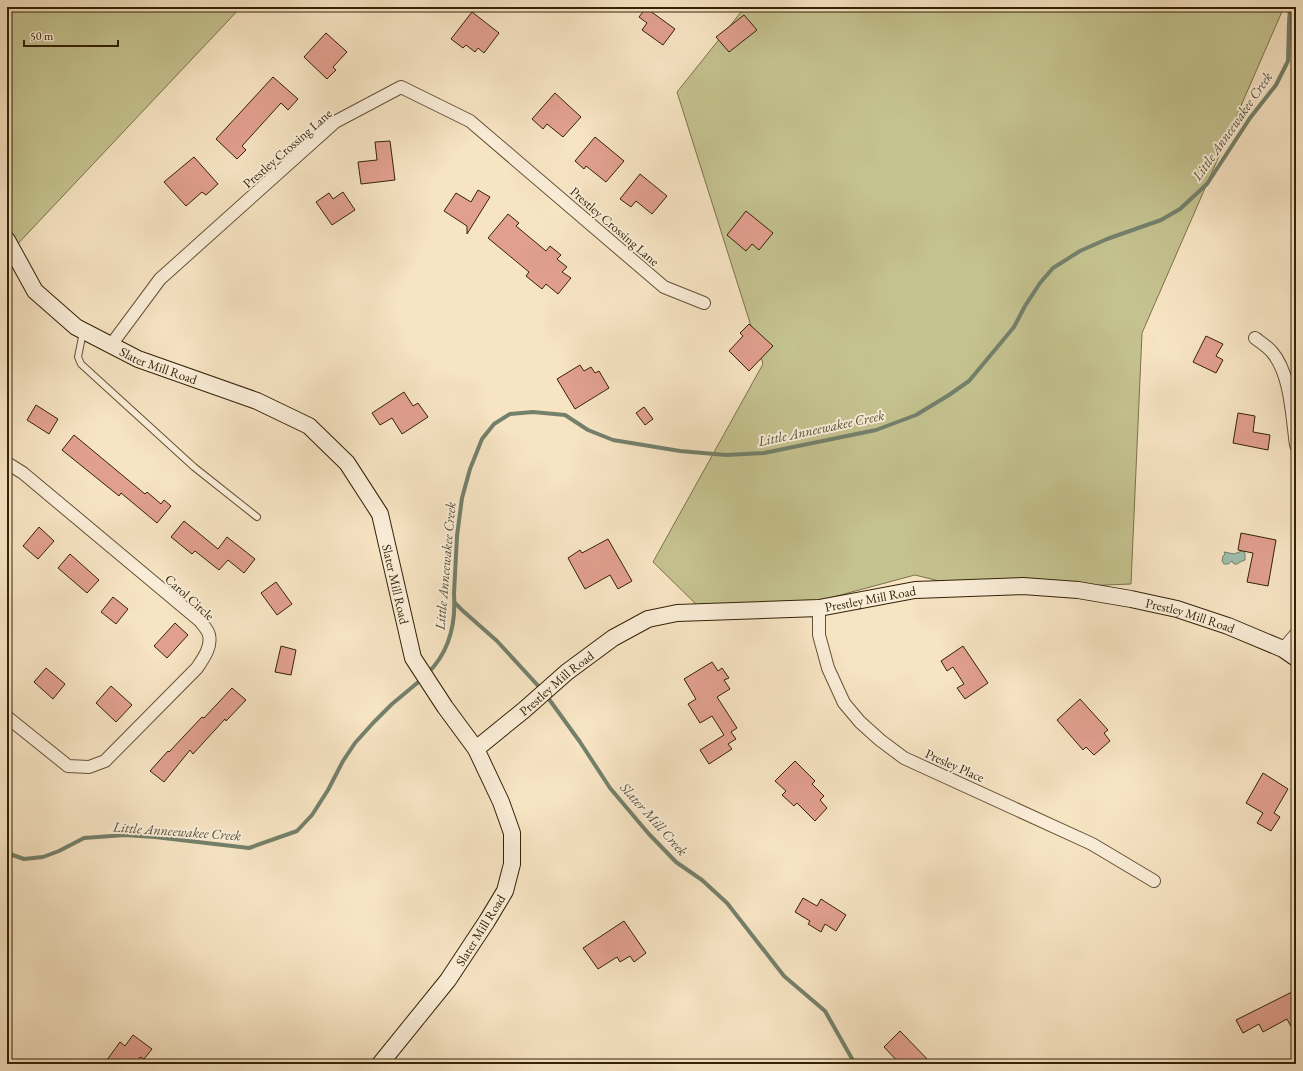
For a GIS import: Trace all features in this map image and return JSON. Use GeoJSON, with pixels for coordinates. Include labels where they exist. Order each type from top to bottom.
{"type":"FeatureCollection","features":[{"type":"Feature","properties":{"kind":"street","name":"Prestley Crossing Lane"},"geometry":{"type":"LineString","coordinates":[[111,345],[160,279],[335,122],[401,87],[470,121],[664,287],[704,303]]}},
{"type":"Feature","properties":{"kind":"street","name":"Slater Mill Road"},"geometry":{"type":"LineString","coordinates":[[7,240],[35,291],[76,327],[138,360],[257,401],[309,426],[346,463],[380,514],[413,658],[476,749],[501,802],[512,833],[512,864],[505,891],[448,980],[380,1064]]}},
{"type":"Feature","properties":{"kind":"street"},"geometry":{"type":"LineString","coordinates":[[1255,338],[1272,352],[1283,370],[1289,395],[1296,445]]}},
{"type":"Feature","properties":{"kind":"street","name":"Carol Circle"},"geometry":{"type":"LineString","coordinates":[[7,462],[23,473],[200,621],[209,634],[210,644],[205,656],[197,668],[105,760],[89,767],[68,766],[7,717]]}},
{"type":"Feature","properties":{"kind":"street","name":"Prestley Mill Road"},"geometry":{"type":"LineString","coordinates":[[476,749],[524,710],[567,672],[614,638],[648,619],[677,613],[819,608],[915,590],[1023,586],[1078,590],[1131,599],[1177,610],[1228,626],[1283,649],[1296,658]]}},
{"type":"Feature","properties":{"kind":"street","name":"Presley Place"},"geometry":{"type":"LineString","coordinates":[[819,608],[819,635],[828,668],[844,703],[860,722],[880,740],[904,758],[1092,844],[1154,881]]}},
{"type":"Feature","properties":{"kind":"street"},"geometry":{"type":"LineString","coordinates":[[1283,649],[1296,634]]}},
{"type":"Feature","properties":{"kind":"lane"},"geometry":{"type":"LineString","coordinates":[[83,331],[78,357],[81,364],[194,467],[257,517]]}},
{"type":"Feature","properties":{"kind":"shaded area"},"geometry":{"type":"Polygon","coordinates":[[[7,7],[241,7],[12,250],[7,240],[7,7]]]}},
{"type":"Feature","properties":{"kind":"shaded area"},"geometry":{"type":"Polygon","coordinates":[[[745,7],[1284,7],[1142,333],[1131,584],[976,590],[915,575],[807,604],[704,612],[653,562],[763,364],[677,92],[745,7]]]}},
{"type":"Feature","properties":{"kind":"shaded area"},"geometry":{"type":"Polygon","coordinates":[[[1242,551],[1245,553],[1245,560],[1237,564],[1234,564],[1232,561],[1228,564],[1224,564],[1222,561],[1225,554],[1224,552],[1234,554],[1242,551]]]}},
{"type":"Feature","properties":{"kind":"building"},"geometry":{"type":"Polygon","coordinates":[[[646,8],[675,29],[663,45],[642,30],[647,23],[639,17],[646,8]]]}},
{"type":"Feature","properties":{"kind":"building"},"geometry":{"type":"Polygon","coordinates":[[[472,12],[499,33],[484,53],[478,48],[475,52],[466,45],[463,48],[451,39],[472,12]]]}},
{"type":"Feature","properties":{"kind":"building"},"geometry":{"type":"Polygon","coordinates":[[[744,15],[757,30],[729,52],[716,37],[744,15]]]}},
{"type":"Feature","properties":{"kind":"building"},"geometry":{"type":"Polygon","coordinates":[[[326,33],[347,52],[333,67],[336,70],[327,79],[304,57],[326,33]]]}},
{"type":"Feature","properties":{"kind":"building"},"geometry":{"type":"Polygon","coordinates":[[[273,77],[298,99],[288,110],[281,103],[242,146],[246,150],[237,159],[216,139],[273,77]]]}},
{"type":"Feature","properties":{"kind":"building"},"geometry":{"type":"Polygon","coordinates":[[[555,93],[581,117],[563,137],[547,124],[543,129],[532,119],[555,93]]]}},
{"type":"Feature","properties":{"kind":"building"},"geometry":{"type":"Polygon","coordinates":[[[595,137],[624,161],[606,182],[586,166],[584,169],[575,161],[595,137]]]}},
{"type":"Feature","properties":{"kind":"building"},"geometry":{"type":"Polygon","coordinates":[[[390,141],[395,180],[361,184],[358,162],[377,160],[375,142],[390,141]]]}},
{"type":"Feature","properties":{"kind":"building"},"geometry":{"type":"Polygon","coordinates":[[[194,157],[218,184],[206,195],[202,192],[186,206],[164,182],[194,157]]]}},
{"type":"Feature","properties":{"kind":"building"},"geometry":{"type":"Polygon","coordinates":[[[640,174],[667,196],[652,214],[636,201],[631,207],[620,199],[640,174]]]}},
{"type":"Feature","properties":{"kind":"building"},"geometry":{"type":"Polygon","coordinates":[[[478,190],[490,197],[467,234],[467,226],[444,211],[456,193],[471,202],[478,190]]]}},
{"type":"Feature","properties":{"kind":"building"},"geometry":{"type":"Polygon","coordinates":[[[343,192],[355,210],[332,225],[316,202],[329,193],[333,199],[343,192]]]}},
{"type":"Feature","properties":{"kind":"building"},"geometry":{"type":"Polygon","coordinates":[[[746,211],[773,233],[759,250],[752,244],[746,251],[727,235],[746,211]]]}},
{"type":"Feature","properties":{"kind":"building"},"geometry":{"type":"Polygon","coordinates":[[[508,214],[519,223],[516,226],[546,251],[550,246],[561,255],[557,259],[567,267],[562,272],[571,278],[558,294],[546,284],[542,289],[526,276],[529,272],[488,238],[508,214]]]}},
{"type":"Feature","properties":{"kind":"building"},"geometry":{"type":"Polygon","coordinates":[[[749,324],[773,346],[749,371],[729,351],[743,336],[740,333],[749,324]]]}},
{"type":"Feature","properties":{"kind":"building"},"geometry":{"type":"Polygon","coordinates":[[[1206,336],[1223,344],[1216,356],[1223,360],[1216,373],[1193,362],[1206,336]]]}},
{"type":"Feature","properties":{"kind":"building"},"geometry":{"type":"Polygon","coordinates":[[[580,365],[584,371],[591,367],[595,373],[599,371],[609,388],[575,409],[557,379],[580,365]]]}},
{"type":"Feature","properties":{"kind":"building"},"geometry":{"type":"Polygon","coordinates":[[[404,392],[413,406],[418,403],[428,417],[402,434],[392,418],[380,425],[372,413],[404,392]]]}},
{"type":"Feature","properties":{"kind":"building"},"geometry":{"type":"Polygon","coordinates":[[[36,405],[58,419],[49,434],[27,420],[36,405]]]}},
{"type":"Feature","properties":{"kind":"building"},"geometry":{"type":"Polygon","coordinates":[[[644,407],[653,419],[645,425],[636,413],[644,407]]]}},
{"type":"Feature","properties":{"kind":"building"},"geometry":{"type":"Polygon","coordinates":[[[1238,413],[1255,416],[1253,432],[1270,435],[1268,450],[1233,443],[1238,413]]]}},
{"type":"Feature","properties":{"kind":"building"},"geometry":{"type":"Polygon","coordinates":[[[74,435],[145,494],[147,492],[161,504],[164,500],[171,506],[157,523],[121,493],[119,496],[62,450],[74,435]]]}},
{"type":"Feature","properties":{"kind":"building"},"geometry":{"type":"Polygon","coordinates":[[[184,521],[218,549],[227,537],[255,559],[244,573],[228,560],[219,570],[195,551],[192,554],[171,537],[184,521]]]}},
{"type":"Feature","properties":{"kind":"building"},"geometry":{"type":"Polygon","coordinates":[[[39,527],[54,541],[38,559],[23,546],[39,527]]]}},
{"type":"Feature","properties":{"kind":"building"},"geometry":{"type":"Polygon","coordinates":[[[1241,533],[1276,540],[1268,586],[1247,582],[1253,553],[1238,550],[1241,533]]]}},
{"type":"Feature","properties":{"kind":"building"},"geometry":{"type":"Polygon","coordinates":[[[608,539],[632,581],[618,589],[610,575],[585,589],[568,558],[580,550],[582,553],[608,539]]]}},
{"type":"Feature","properties":{"kind":"building"},"geometry":{"type":"Polygon","coordinates":[[[70,554],[99,580],[87,593],[58,568],[70,554]]]}},
{"type":"Feature","properties":{"kind":"building"},"geometry":{"type":"Polygon","coordinates":[[[276,582],[292,604],[277,615],[261,593],[276,582]]]}},
{"type":"Feature","properties":{"kind":"building"},"geometry":{"type":"Polygon","coordinates":[[[113,597],[128,609],[116,624],[101,612],[113,597]]]}},
{"type":"Feature","properties":{"kind":"building"},"geometry":{"type":"Polygon","coordinates":[[[175,623],[188,635],[167,658],[154,646],[175,623]]]}},
{"type":"Feature","properties":{"kind":"building"},"geometry":{"type":"Polygon","coordinates":[[[281,646],[296,650],[291,675],[275,672],[281,646]]]}},
{"type":"Feature","properties":{"kind":"building"},"geometry":{"type":"Polygon","coordinates":[[[963,646],[988,683],[965,699],[957,688],[964,684],[953,667],[947,671],[941,661],[963,646]]]}},
{"type":"Feature","properties":{"kind":"building"},"geometry":{"type":"Polygon","coordinates":[[[712,662],[718,671],[722,668],[729,678],[724,680],[730,689],[717,697],[737,728],[731,732],[736,739],[728,744],[732,749],[709,764],[700,750],[724,735],[712,716],[700,723],[688,704],[696,699],[684,679],[712,662]]]}},
{"type":"Feature","properties":{"kind":"building"},"geometry":{"type":"Polygon","coordinates":[[[46,668],[65,684],[53,699],[34,682],[46,668]]]}},
{"type":"Feature","properties":{"kind":"building"},"geometry":{"type":"Polygon","coordinates":[[[111,686],[132,705],[116,722],[96,703],[111,686]]]}},
{"type":"Feature","properties":{"kind":"building"},"geometry":{"type":"Polygon","coordinates":[[[232,688],[246,700],[226,721],[225,719],[193,754],[190,750],[164,782],[150,771],[168,751],[169,752],[202,717],[204,718],[232,688]]]}},
{"type":"Feature","properties":{"kind":"building"},"geometry":{"type":"Polygon","coordinates":[[[1080,699],[1108,730],[1104,733],[1110,741],[1094,755],[1086,747],[1083,750],[1057,720],[1080,699]]]}},
{"type":"Feature","properties":{"kind":"building"},"geometry":{"type":"Polygon","coordinates":[[[795,761],[815,781],[812,784],[824,796],[820,800],[827,808],[815,821],[797,803],[794,806],[782,795],[786,791],[775,781],[795,761]]]}},
{"type":"Feature","properties":{"kind":"building"},"geometry":{"type":"Polygon","coordinates":[[[1263,773],[1288,789],[1274,813],[1280,817],[1271,831],[1257,823],[1263,813],[1246,803],[1263,773]]]}},
{"type":"Feature","properties":{"kind":"building"},"geometry":{"type":"Polygon","coordinates":[[[803,898],[817,906],[821,899],[846,915],[836,931],[825,924],[821,932],[808,924],[810,921],[795,912],[803,898]]]}},
{"type":"Feature","properties":{"kind":"building"},"geometry":{"type":"Polygon","coordinates":[[[624,921],[646,953],[634,962],[630,956],[620,962],[617,957],[598,969],[583,948],[624,921]]]}},
{"type":"Feature","properties":{"kind":"building"},"geometry":{"type":"Polygon","coordinates":[[[1292,992],[1296,999],[1296,1036],[1287,1019],[1263,1032],[1259,1024],[1243,1033],[1236,1020],[1292,992]]]}},
{"type":"Feature","properties":{"kind":"building"},"geometry":{"type":"Polygon","coordinates":[[[900,1031],[932,1064],[900,1064],[884,1047],[900,1031]]]}},
{"type":"Feature","properties":{"kind":"building"},"geometry":{"type":"Polygon","coordinates":[[[133,1035],[152,1049],[144,1059],[140,1057],[135,1064],[104,1064],[120,1042],[125,1046],[133,1035]]]}},
{"type":"Feature","properties":{"kind":"waterway","name":"Little Anneewakee Creek"},"geometry":{"type":"LineString","coordinates":[[428,673],[435,665],[446,646],[450,636],[454,616],[457,536],[462,498],[470,469],[482,439],[494,424],[510,414],[533,412],[565,415],[588,430],[613,440],[680,451],[726,455],[764,453],[876,430],[916,415],[969,381],[1014,327],[1025,306],[1040,283],[1053,268],[1080,251],[1107,239],[1161,220],[1180,209],[1207,184],[1250,118],[1276,85],[1288,61],[1290,7]]}},
{"type":"Feature","properties":{"kind":"waterway","name":"Slater Mill Creek"},"geometry":{"type":"LineString","coordinates":[[455,603],[497,641],[542,690]]}},
{"type":"Feature","properties":{"kind":"waterway","name":"Little Anneewakee Creek"},"geometry":{"type":"LineString","coordinates":[[7,853],[24,859],[43,857],[59,851],[84,838],[125,835],[249,848],[297,831],[312,815],[355,743],[392,704],[422,679]]}},
{"type":"Feature","properties":{"kind":"waterway","name":"Slater Mill Creek"},"geometry":{"type":"LineString","coordinates":[[546,695],[580,742],[610,788],[648,833],[676,862],[702,880],[727,903],[784,976],[825,1011],[855,1064]]}}]}
